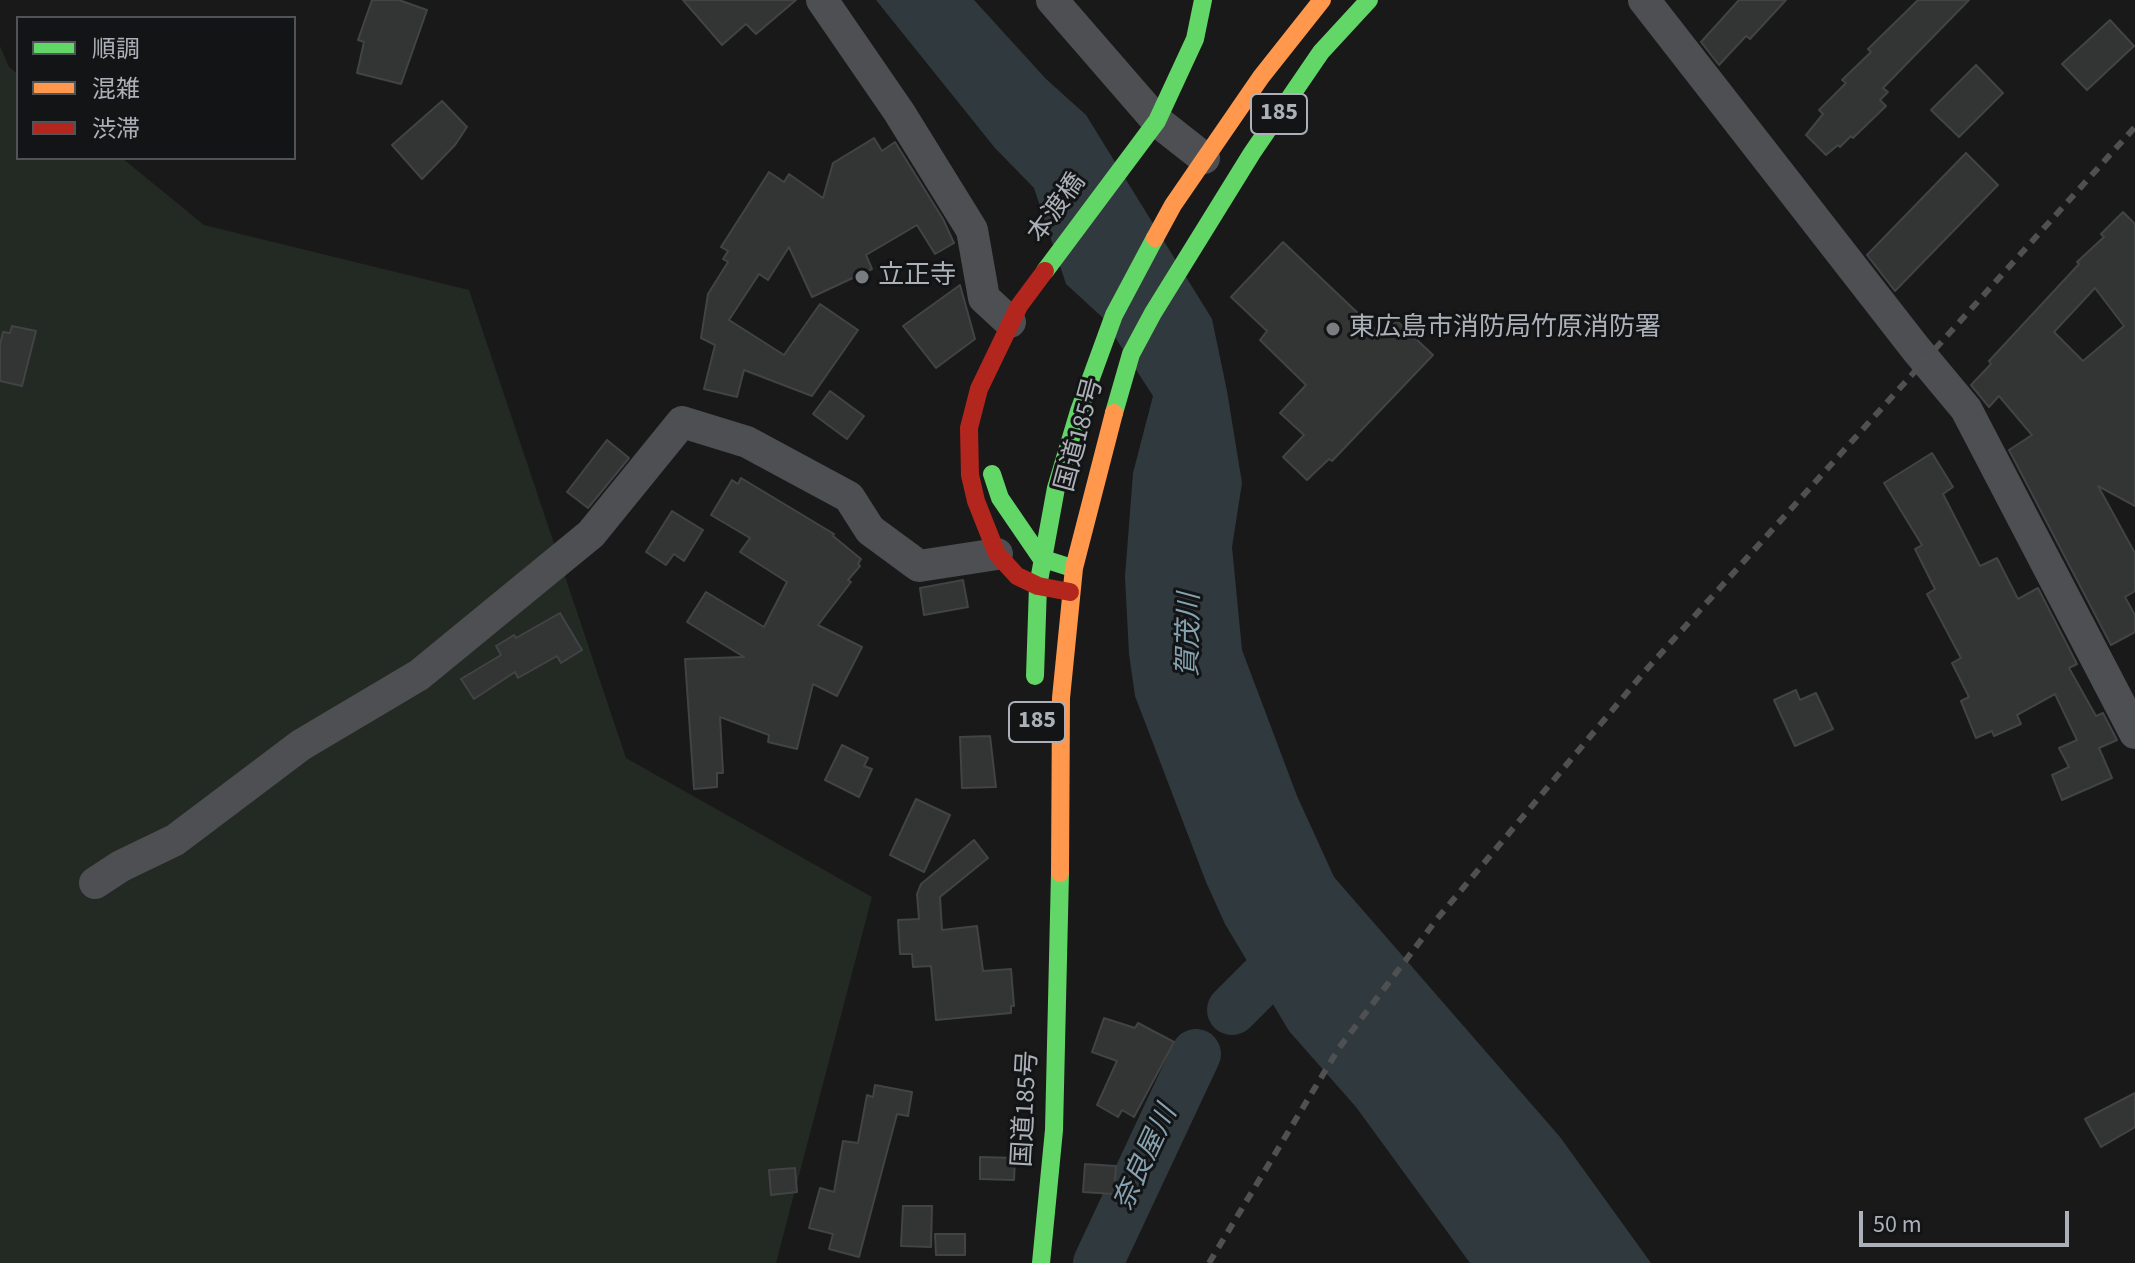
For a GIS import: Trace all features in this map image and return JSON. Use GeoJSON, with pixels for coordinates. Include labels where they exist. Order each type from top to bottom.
{"type":"FeatureCollection","features":[{"type":"Feature","properties":{"kind":"main road","name":"本渡橋"},"geometry":{"type":"LineString","coordinates":[[1014,314],[1148,132],[1195,39],[1203,0]]}},
{"type":"Feature","properties":{"kind":"main road","name":"国道185号"},"geometry":{"type":"LineString","coordinates":[[1034,696],[1041,558],[1056,488],[1079,411],[1114,315],[1173,205],[1204,158],[1261,77],[1322,0]]}},
{"type":"Feature","properties":{"kind":"main road","name":"国道185号"},"geometry":{"type":"LineString","coordinates":[[1041,1263],[1054,1130],[1060,957],[1061,698],[1070,592],[1116,402],[1131,354],[1199,237],[1321,52],[1369,0]]}},
{"type":"Feature","properties":{"kind":"main road"},"geometry":{"type":"LineString","coordinates":[[991,416],[1014,314]]}},
{"type":"Feature","properties":{"kind":"main road"},"geometry":{"type":"LineString","coordinates":[[1014,314],[979,389],[969,428],[970,475],[976,501],[997,554],[1017,576],[1038,586],[1070,592]]}},
{"type":"Feature","properties":{"kind":"main road"},"geometry":{"type":"LineString","coordinates":[[988,444],[987,459],[1000,498],[1041,558],[1074,568]]}},
{"type":"Feature","properties":{"kind":"main road","name":"国道185号"},"geometry":{"type":"LineString","coordinates":[[1042,773],[1060,957]]}},
{"type":"Feature","properties":{"kind":"street"},"geometry":{"type":"LineString","coordinates":[[822,0],[899,112],[972,230],[984,298],[1014,314]]}},
{"type":"Feature","properties":{"kind":"street"},"geometry":{"type":"LineString","coordinates":[[1052,0],[1148,132],[1204,158]]}},
{"type":"Feature","properties":{"kind":"street"},"geometry":{"type":"LineString","coordinates":[[1644,0],[1966,409],[2126,688],[2135,733]]}},
{"type":"Feature","properties":{"kind":"street"},"geometry":{"type":"LineString","coordinates":[[95,883],[121,866],[175,840],[301,745],[419,675],[591,534],[682,422],[747,442],[849,497],[870,530],[919,566],[997,554]]}},
{"type":"Feature","properties":{"kind":"shaded area"},"geometry":{"type":"Polygon","coordinates":[[[0,46],[9,67],[16,72],[16,160],[124,160],[204,225],[469,290],[626,758],[872,897],[776,1263],[0,1263],[0,46]]]}},
{"type":"Feature","properties":{"kind":"water","name":"賀茂川"},"geometry":{"type":"Polygon","coordinates":[[[876,0],[974,0],[1046,79],[1086,115],[1212,319],[1242,483],[1232,547],[1242,650],[1297,796],[1334,877],[1560,1137],[1651,1263],[1470,1263],[1356,1107],[1289,1031],[1225,924],[1135,696],[1129,654],[1125,577],[1133,473],[1153,396],[1102,317],[1066,284],[1034,188],[995,148],[876,0]]]}},
{"type":"Feature","properties":{"kind":"building"},"geometry":{"type":"Polygon","coordinates":[[[372,0],[399,0],[427,10],[401,84],[357,73],[364,42],[358,40],[372,0]]]}},
{"type":"Feature","properties":{"kind":"building"},"geometry":{"type":"Polygon","coordinates":[[[683,0],[796,0],[756,34],[746,24],[722,45],[683,0]]]}},
{"type":"Feature","properties":{"kind":"building"},"geometry":{"type":"Polygon","coordinates":[[[1739,0],[1786,0],[1750,39],[1746,36],[1719,65],[1701,42],[1739,0]]]}},
{"type":"Feature","properties":{"kind":"building"},"geometry":{"type":"Polygon","coordinates":[[[1918,0],[1969,0],[1883,88],[1888,92],[1880,100],[1886,106],[1853,138],[1851,136],[1826,155],[1806,135],[1823,114],[1819,110],[1846,83],[1842,80],[1871,52],[1868,49],[1918,0]]]}},
{"type":"Feature","properties":{"kind":"building"},"geometry":{"type":"Polygon","coordinates":[[[2110,20],[2134,46],[2087,90],[2062,64],[2110,20]]]}},
{"type":"Feature","properties":{"kind":"building"},"geometry":{"type":"Polygon","coordinates":[[[1976,65],[2003,93],[1959,137],[1931,110],[1976,65]]]}},
{"type":"Feature","properties":{"kind":"building"},"geometry":{"type":"Polygon","coordinates":[[[442,101],[467,127],[455,145],[422,179],[392,145],[442,101]]]}},
{"type":"Feature","properties":{"kind":"building"},"geometry":{"type":"Polygon","coordinates":[[[874,138],[882,151],[895,142],[943,219],[954,243],[935,254],[917,225],[866,255],[872,269],[812,297],[789,247],[768,280],[759,274],[729,320],[784,355],[820,304],[858,330],[812,396],[744,370],[737,397],[704,389],[715,345],[701,338],[708,294],[728,262],[723,259],[728,251],[721,247],[769,172],[784,182],[789,174],[823,198],[833,163],[874,138]]]}},
{"type":"Feature","properties":{"kind":"building"},"geometry":{"type":"Polygon","coordinates":[[[1966,153],[1998,185],[1895,291],[1867,255],[1966,153]]]}},
{"type":"Feature","properties":{"kind":"building"},"geometry":{"type":"Polygon","coordinates":[[[2123,212],[2135,224],[2135,506],[2098,486],[2135,553],[2135,591],[2125,597],[2135,615],[2135,632],[2111,645],[2009,450],[2032,435],[1999,396],[1989,407],[1971,385],[1991,364],[1989,361],[2079,264],[2077,262],[2104,237],[2101,234],[2123,212]],[[2095,288],[2054,332],[2083,361],[2124,326],[2095,288]]]}},
{"type":"Feature","properties":{"kind":"building"},"geometry":{"type":"Polygon","coordinates":[[[1283,242],[1382,336],[1397,321],[1433,355],[1332,461],[1329,459],[1307,480],[1283,457],[1304,435],[1280,413],[1306,385],[1260,340],[1267,331],[1231,297],[1283,242]]]}},
{"type":"Feature","properties":{"kind":"building"},"geometry":{"type":"Polygon","coordinates":[[[960,285],[975,339],[936,368],[903,326],[960,285]]]}},
{"type":"Feature","properties":{"kind":"building"},"geometry":{"type":"Polygon","coordinates":[[[12,326],[36,331],[22,386],[0,381],[0,345],[3,332],[10,333],[12,326]]]}},
{"type":"Feature","properties":{"kind":"building"},"geometry":{"type":"Polygon","coordinates":[[[830,391],[864,416],[847,439],[813,414],[830,391]]]}},
{"type":"Feature","properties":{"kind":"building"},"geometry":{"type":"Polygon","coordinates":[[[607,440],[629,458],[588,508],[567,492],[607,440]]]}},
{"type":"Feature","properties":{"kind":"building"},"geometry":{"type":"Polygon","coordinates":[[[1932,453],[1953,487],[1943,494],[1980,566],[1997,558],[2018,599],[2038,588],[2077,664],[2069,668],[2096,716],[2103,713],[2117,740],[2099,748],[2112,778],[2062,800],[2052,775],[2069,767],[2059,748],[2077,740],[2055,694],[2017,715],[2021,724],[1994,736],[1992,731],[1976,738],[1961,701],[1969,697],[1952,663],[1961,658],[1927,594],[1935,589],[1915,549],[1922,545],[1884,483],[1932,453]]]}},
{"type":"Feature","properties":{"kind":"building"},"geometry":{"type":"Polygon","coordinates":[[[741,478],[834,534],[861,559],[860,566],[848,580],[851,582],[818,625],[862,647],[837,696],[813,684],[797,749],[768,742],[769,735],[720,717],[723,773],[717,773],[717,787],[694,789],[685,659],[744,657],[687,622],[706,592],[764,627],[787,582],[740,552],[750,538],[711,515],[732,480],[738,484],[741,478]]]}},
{"type":"Feature","properties":{"kind":"building"},"geometry":{"type":"Polygon","coordinates":[[[672,511],[703,530],[684,561],[674,554],[666,565],[646,552],[672,511]]]}},
{"type":"Feature","properties":{"kind":"building"},"geometry":{"type":"Polygon","coordinates":[[[963,580],[968,607],[924,615],[920,588],[963,580]]]}},
{"type":"Feature","properties":{"kind":"building"},"geometry":{"type":"Polygon","coordinates":[[[560,613],[582,650],[561,663],[557,656],[518,678],[515,672],[474,699],[461,679],[501,655],[496,646],[560,613]]]}},
{"type":"Feature","properties":{"kind":"building"},"geometry":{"type":"Polygon","coordinates":[[[1796,690],[1800,700],[1816,693],[1833,729],[1795,746],[1774,700],[1796,690]]]}},
{"type":"Feature","properties":{"kind":"building"},"geometry":{"type":"Polygon","coordinates":[[[990,736],[996,787],[962,788],[960,737],[990,736]]]}},
{"type":"Feature","properties":{"kind":"building"},"geometry":{"type":"Polygon","coordinates":[[[842,745],[868,758],[864,766],[872,769],[859,797],[825,780],[842,745]]]}},
{"type":"Feature","properties":{"kind":"building"},"geometry":{"type":"Polygon","coordinates":[[[916,799],[950,815],[924,872],[890,855],[916,799]]]}},
{"type":"Feature","properties":{"kind":"building"},"geometry":{"type":"Polygon","coordinates":[[[974,840],[988,858],[940,897],[942,930],[977,926],[983,971],[1011,969],[1014,1006],[1011,1006],[1011,1013],[936,1020],[931,966],[913,967],[912,954],[900,954],[898,920],[919,919],[917,894],[921,884],[974,840]]]}},
{"type":"Feature","properties":{"kind":"building"},"geometry":{"type":"Polygon","coordinates":[[[1104,1018],[1135,1028],[1138,1023],[1174,1042],[1134,1117],[1122,1110],[1118,1117],[1097,1105],[1117,1061],[1092,1052],[1104,1018]]]}},
{"type":"Feature","properties":{"kind":"building"},"geometry":{"type":"Polygon","coordinates":[[[875,1085],[912,1092],[908,1116],[897,1114],[859,1257],[829,1249],[833,1234],[809,1228],[820,1188],[834,1192],[843,1141],[858,1143],[867,1095],[873,1097],[875,1085]]]}},
{"type":"Feature","properties":{"kind":"building"},"geometry":{"type":"Polygon","coordinates":[[[2135,1093],[2135,1127],[2101,1147],[2085,1119],[2135,1093]]]}},
{"type":"Feature","properties":{"kind":"building"},"geometry":{"type":"Polygon","coordinates":[[[980,1157],[1015,1158],[1014,1180],[980,1179],[980,1157]]]}},
{"type":"Feature","properties":{"kind":"building"},"geometry":{"type":"Polygon","coordinates":[[[1085,1164],[1116,1166],[1114,1194],[1083,1192],[1085,1164]]]}},
{"type":"Feature","properties":{"kind":"building"},"geometry":{"type":"Polygon","coordinates":[[[795,1168],[797,1192],[771,1195],[769,1170],[795,1168]]]}},
{"type":"Feature","properties":{"kind":"building"},"geometry":{"type":"Polygon","coordinates":[[[903,1206],[932,1206],[931,1247],[901,1246],[903,1206]]]}},
{"type":"Feature","properties":{"kind":"building"},"geometry":{"type":"Polygon","coordinates":[[[935,1234],[965,1234],[965,1255],[936,1255],[935,1234]]]}},
{"type":"Feature","properties":{"kind":"waterway","name":"奈良屋川"},"geometry":{"type":"LineString","coordinates":[[1232,1010],[1290,952]]}},
{"type":"Feature","properties":{"kind":"waterway","name":"奈良屋川"},"geometry":{"type":"LineString","coordinates":[[1098,1263],[1196,1054]]}},
{"type":"Feature","properties":{"kind":"railway"},"geometry":{"type":"LineString","coordinates":[[1209,1263],[1339,1048],[1437,919],[1646,670],[2135,127]]}},
{"type":"Feature","properties":{"kind":"traffic: fast"},"geometry":{"type":"LineString","coordinates":[[1045,271],[1157,121],[1195,39],[1203,0]]}},
{"type":"Feature","properties":{"kind":"traffic: fast"},"geometry":{"type":"LineString","coordinates":[[1114,413],[1131,354],[1153,313],[1252,153],[1321,52],[1369,0]]}},
{"type":"Feature","properties":{"kind":"traffic: fast"},"geometry":{"type":"LineString","coordinates":[[1035,676],[1038,586],[1056,488],[1079,411],[1114,315],[1155,238]]}},
{"type":"Feature","properties":{"kind":"traffic: fast"},"geometry":{"type":"LineString","coordinates":[[992,474],[1000,498],[1041,558],[1072,568]]}},
{"type":"Feature","properties":{"kind":"traffic: fast"},"geometry":{"type":"LineString","coordinates":[[1041,1263],[1054,1130],[1060,873]]}},
{"type":"Feature","properties":{"kind":"traffic: slow"},"geometry":{"type":"LineString","coordinates":[[1155,238],[1173,205],[1261,77],[1322,0]]}},
{"type":"Feature","properties":{"kind":"traffic: slow"},"geometry":{"type":"LineString","coordinates":[[1060,873],[1061,698],[1074,568],[1114,413]]}},
{"type":"Feature","properties":{"kind":"traffic: jam"},"geometry":{"type":"LineString","coordinates":[[1045,271],[1019,306],[979,389],[969,428],[970,475],[976,501],[997,554],[1017,576],[1038,586],[1070,592]]}},
{"type":"Feature","properties":{"kind":"place","name":"立正寺"},"geometry":{"type":"Point","coordinates":[862,277]}},
{"type":"Feature","properties":{"kind":"place","name":"東広島市消防局竹原消防署"},"geometry":{"type":"Point","coordinates":[1333,329]}}]}
